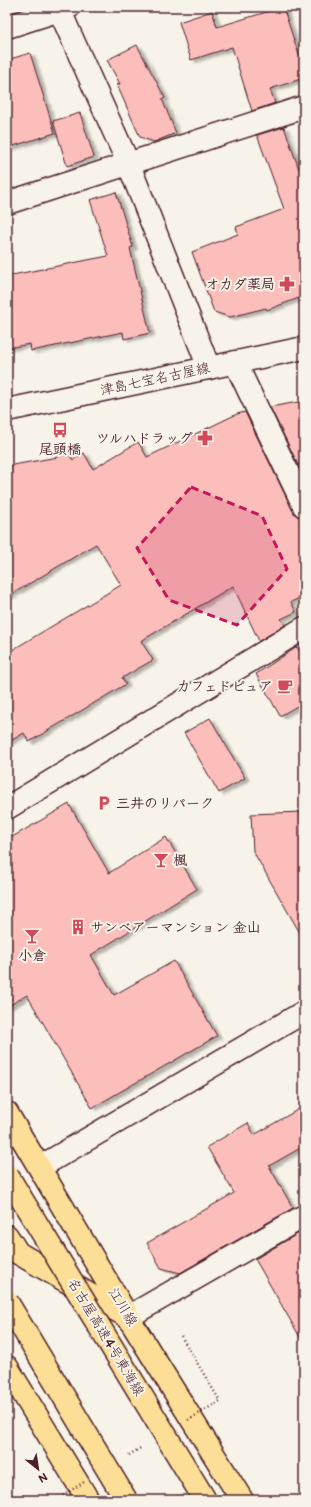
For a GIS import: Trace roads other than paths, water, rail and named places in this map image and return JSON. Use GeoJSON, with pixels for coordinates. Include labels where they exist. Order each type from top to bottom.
{"type":"FeatureCollection","features":[{"type":"Feature","properties":{"kind":"main road","name":"江川線"},"geometry":{"type":"LineString","coordinates":[[7,1113],[40,1166],[128,1317],[242,1500]]}},
{"type":"Feature","properties":{"kind":"main road","name":"名古屋高速4号東海線"},"geometry":{"type":"LineString","coordinates":[[7,1175],[205,1500]]}},
{"type":"Feature","properties":{"kind":"main road"},"geometry":{"type":"LineString","coordinates":[[7,1236],[18,1253],[128,1317]]}},
{"type":"Feature","properties":{"kind":"main road"},"geometry":{"type":"LineString","coordinates":[[7,1302],[125,1495]]}},
{"type":"Feature","properties":{"kind":"main road"},"geometry":{"type":"LineString","coordinates":[[7,1366],[88,1500]]}},
{"type":"Feature","properties":{"kind":"street"},"geometry":{"type":"LineString","coordinates":[[7,27],[62,8],[129,165],[209,368]]}},
{"type":"Feature","properties":{"kind":"street"},"geometry":{"type":"LineString","coordinates":[[7,203],[129,165],[304,107]]}},
{"type":"Feature","properties":{"kind":"street","name":"津島七宝名古屋線"},"geometry":{"type":"LineString","coordinates":[[7,410],[304,348]]}},
{"type":"Feature","properties":{"kind":"street"},"geometry":{"type":"LineString","coordinates":[[236,362],[304,506]]}},
{"type":"Feature","properties":{"kind":"street"},"geometry":{"type":"LineString","coordinates":[[7,808],[304,628]]}},
{"type":"Feature","properties":{"kind":"street"},"geometry":{"type":"LineString","coordinates":[[40,1166],[304,1012]]}},
{"type":"Feature","properties":{"kind":"street"},"geometry":{"type":"LineString","coordinates":[[128,1317],[304,1216]]}},
{"type":"Feature","properties":{"kind":"place","name":"オカダ薬局"},"geometry":{"type":"Point","coordinates":[287,284]}},
{"type":"Feature","properties":{"kind":"place","name":"尾頭橋"},"geometry":{"type":"Point","coordinates":[60,430]}},
{"type":"Feature","properties":{"kind":"place","name":"ツルハドラッグ"},"geometry":{"type":"Point","coordinates":[205,438]}},
{"type":"Feature","properties":{"kind":"place","name":"カフェドピュア"},"geometry":{"type":"Point","coordinates":[285,686]}},
{"type":"Feature","properties":{"kind":"place","name":"三井のリパーク"},"geometry":{"type":"Point","coordinates":[104,803]}},
{"type":"Feature","properties":{"kind":"place","name":"楓"},"geometry":{"type":"Point","coordinates":[161,860]}},
{"type":"Feature","properties":{"kind":"place","name":"サンベアーマンション 金山"},"geometry":{"type":"Point","coordinates":[78,927]}},
{"type":"Feature","properties":{"kind":"place","name":"小倉"},"geometry":{"type":"Point","coordinates":[32,936]}}]}
